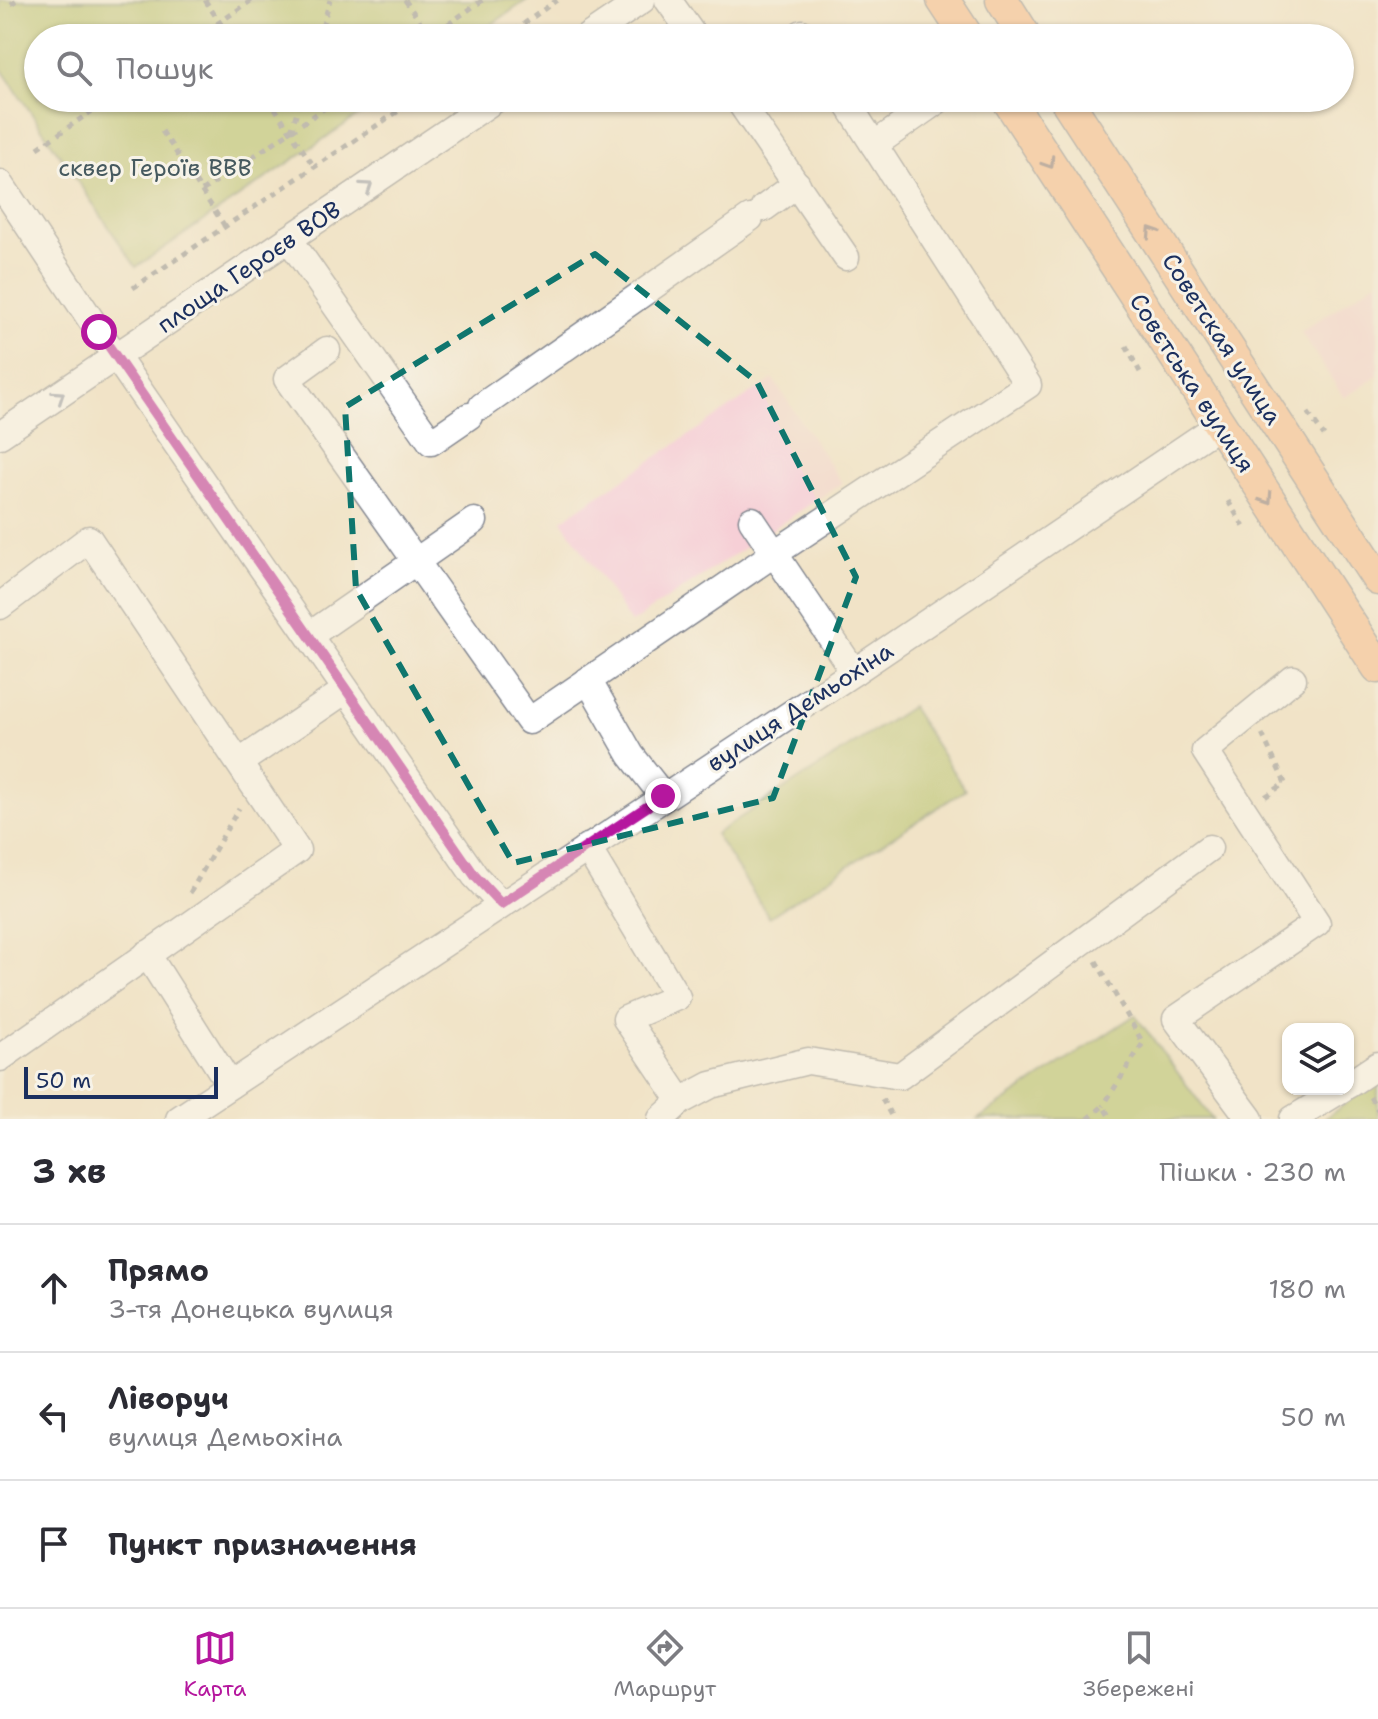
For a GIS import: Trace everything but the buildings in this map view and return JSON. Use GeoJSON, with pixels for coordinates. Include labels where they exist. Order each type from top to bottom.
{"type":"FeatureCollection","features":[{"type":"Feature","properties":{"kind":"main road"},"geometry":{"type":"LineString","coordinates":[[943,0],[959,24]]}},
{"type":"Feature","properties":{"kind":"main road"},"geometry":{"type":"LineString","coordinates":[[1002,0],[1017,24]]}},
{"type":"Feature","properties":{"kind":"main road","name":"Совєтська вулиця"},"geometry":{"type":"LineString","coordinates":[[1016,112],[1378,667]]}},
{"type":"Feature","properties":{"kind":"main road","name":"Советская улица"},"geometry":{"type":"LineString","coordinates":[[1074,112],[1378,579]]}},
{"type":"Feature","properties":{"kind":"street"},"geometry":{"type":"LineString","coordinates":[[607,24],[642,0]]}},
{"type":"Feature","properties":{"kind":"street"},"geometry":{"type":"LineString","coordinates":[[668,0],[685,24]]}},
{"type":"Feature","properties":{"kind":"street","name":"площа Героєв ВОВ"},"geometry":{"type":"LineString","coordinates":[[0,435],[476,112]]}},
{"type":"Feature","properties":{"kind":"street"},"geometry":{"type":"LineString","coordinates":[[747,112],[846,257]]}},
{"type":"Feature","properties":{"kind":"street"},"geometry":{"type":"LineString","coordinates":[[327,350],[287,379],[529,721],[1028,385],[853,112]]}},
{"type":"Feature","properties":{"kind":"street"},"geometry":{"type":"LineString","coordinates":[[874,145],[921,112]]}},
{"type":"Feature","properties":{"kind":"street"},"geometry":{"type":"LineString","coordinates":[[0,183],[475,876],[501,904]]}},
{"type":"Feature","properties":{"kind":"street"},"geometry":{"type":"LineString","coordinates":[[289,239],[431,442],[797,184]]}},
{"type":"Feature","properties":{"kind":"street","name":"вулиця Демьохіна"},"geometry":{"type":"LineString","coordinates":[[179,1119],[854,672],[1219,425]]}},
{"type":"Feature","properties":{"kind":"street"},"geometry":{"type":"LineString","coordinates":[[752,520],[854,672]]}},
{"type":"Feature","properties":{"kind":"street"},"geometry":{"type":"LineString","coordinates":[[310,635],[474,521]]}},
{"type":"Feature","properties":{"kind":"street"},"geometry":{"type":"LineString","coordinates":[[0,606],[89,539],[297,850],[0,1058]]}},
{"type":"Feature","properties":{"kind":"street"},"geometry":{"type":"LineString","coordinates":[[1250,1119],[1176,1019],[1317,923],[1205,751],[1293,679]]}},
{"type":"Feature","properties":{"kind":"street"},"geometry":{"type":"LineString","coordinates":[[588,680],[631,755],[663,796]]}},
{"type":"Feature","properties":{"kind":"street"},"geometry":{"type":"LineString","coordinates":[[240,762],[346,690]]}},
{"type":"Feature","properties":{"kind":"street"},"geometry":{"type":"LineString","coordinates":[[587,847],[677,997],[626,1019],[681,1101]]}},
{"type":"Feature","properties":{"kind":"street"},"geometry":{"type":"LineString","coordinates":[[661,1119],[681,1101],[711,1085],[808,1061],[900,1076],[1209,848]]}},
{"type":"Feature","properties":{"kind":"street"},"geometry":{"type":"LineString","coordinates":[[147,954],[230,1085]]}},
{"type":"Feature","properties":{"kind":"street"},"geometry":{"type":"LineString","coordinates":[[1354,1081],[1378,1065]]}},
{"type":"Feature","properties":{"kind":"street"},"geometry":{"type":"LineString","coordinates":[[1293,1119],[1332,1095]]}},
{"type":"Feature","properties":{"kind":"path"},"geometry":{"type":"LineString","coordinates":[[205,0],[221,24]]}},
{"type":"Feature","properties":{"kind":"path"},"geometry":{"type":"LineString","coordinates":[[217,24],[252,0]]}},
{"type":"Feature","properties":{"kind":"path"},"geometry":{"type":"LineString","coordinates":[[323,24],[330,0]]}},
{"type":"Feature","properties":{"kind":"path"},"geometry":{"type":"LineString","coordinates":[[405,0],[421,24]]}},
{"type":"Feature","properties":{"kind":"path"},"geometry":{"type":"LineString","coordinates":[[450,24],[483,0]]}},
{"type":"Feature","properties":{"kind":"path"},"geometry":{"type":"LineString","coordinates":[[524,24],[557,0]]}},
{"type":"Feature","properties":{"kind":"path"},"geometry":{"type":"LineString","coordinates":[[38,148],[91,112]]}},
{"type":"Feature","properties":{"kind":"path"},"geometry":{"type":"LineString","coordinates":[[277,112],[315,168]]}},
{"type":"Feature","properties":{"kind":"path"},"geometry":{"type":"LineString","coordinates":[[290,132],[296,112]]}},
{"type":"Feature","properties":{"kind":"path"},"geometry":{"type":"LineString","coordinates":[[202,191],[319,112]]}},
{"type":"Feature","properties":{"kind":"path"},"geometry":{"type":"LineString","coordinates":[[133,288],[397,112]]}},
{"type":"Feature","properties":{"kind":"path"},"geometry":{"type":"LineString","coordinates":[[162,131],[226,228]]}},
{"type":"Feature","properties":{"kind":"path"},"geometry":{"type":"LineString","coordinates":[[1126,346],[1140,372]]}},
{"type":"Feature","properties":{"kind":"path"},"geometry":{"type":"LineString","coordinates":[[1308,413],[1324,436]]}},
{"type":"Feature","properties":{"kind":"path"},"geometry":{"type":"LineString","coordinates":[[1228,501],[1244,527]]}},
{"type":"Feature","properties":{"kind":"path"},"geometry":{"type":"LineString","coordinates":[[188,896],[239,807]]}},
{"type":"Feature","properties":{"kind":"path"},"geometry":{"type":"LineString","coordinates":[[1088,1119],[1103,1106],[1111,1119]]}},
{"type":"Feature","properties":{"kind":"highlighted area"},"geometry":{"type":"Polygon","coordinates":[[[595,254],[757,382],[856,577],[773,798],[513,863],[356,589],[345,407],[595,254]]]}},
{"type":"Feature","properties":{"kind":"shaded area"},"geometry":{"type":"Polygon","coordinates":[[[1378,280],[1378,375],[1344,398],[1301,332],[1378,280]]]}},
{"type":"Feature","properties":{"kind":"shaded area"},"geometry":{"type":"Polygon","coordinates":[[[773,379],[842,483],[631,623],[562,520],[773,379]]]}},
{"type":"Feature","properties":{"kind":"green space","name":"сквер Героїв ВВВ"},"geometry":{"type":"Polygon","coordinates":[[[0,0],[527,0],[492,24],[24,24],[24,102],[0,67],[0,0]]]}},
{"type":"Feature","properties":{"kind":"green space","name":"сквер Героїв ВВВ"},"geometry":{"type":"Polygon","coordinates":[[[31,112],[363,112],[136,267],[31,112]]]}},
{"type":"Feature","properties":{"kind":"green space"},"geometry":{"type":"Polygon","coordinates":[[[911,707],[965,790],[769,917],[715,834],[911,707]]]}},
{"type":"Feature","properties":{"kind":"green space"},"geometry":{"type":"Polygon","coordinates":[[[1135,1015],[1212,1119],[978,1119],[1135,1015]]]}},
{"type":"Feature","properties":{"kind":"green space"},"geometry":{"type":"Polygon","coordinates":[[[1378,1080],[1378,1119],[1324,1119],[1378,1080]]]}},
{"type":"Feature","properties":{"kind":"route"},"geometry":{"type":"LineString","coordinates":[[99,332],[475,876],[501,904],[663,796]]}}]}
